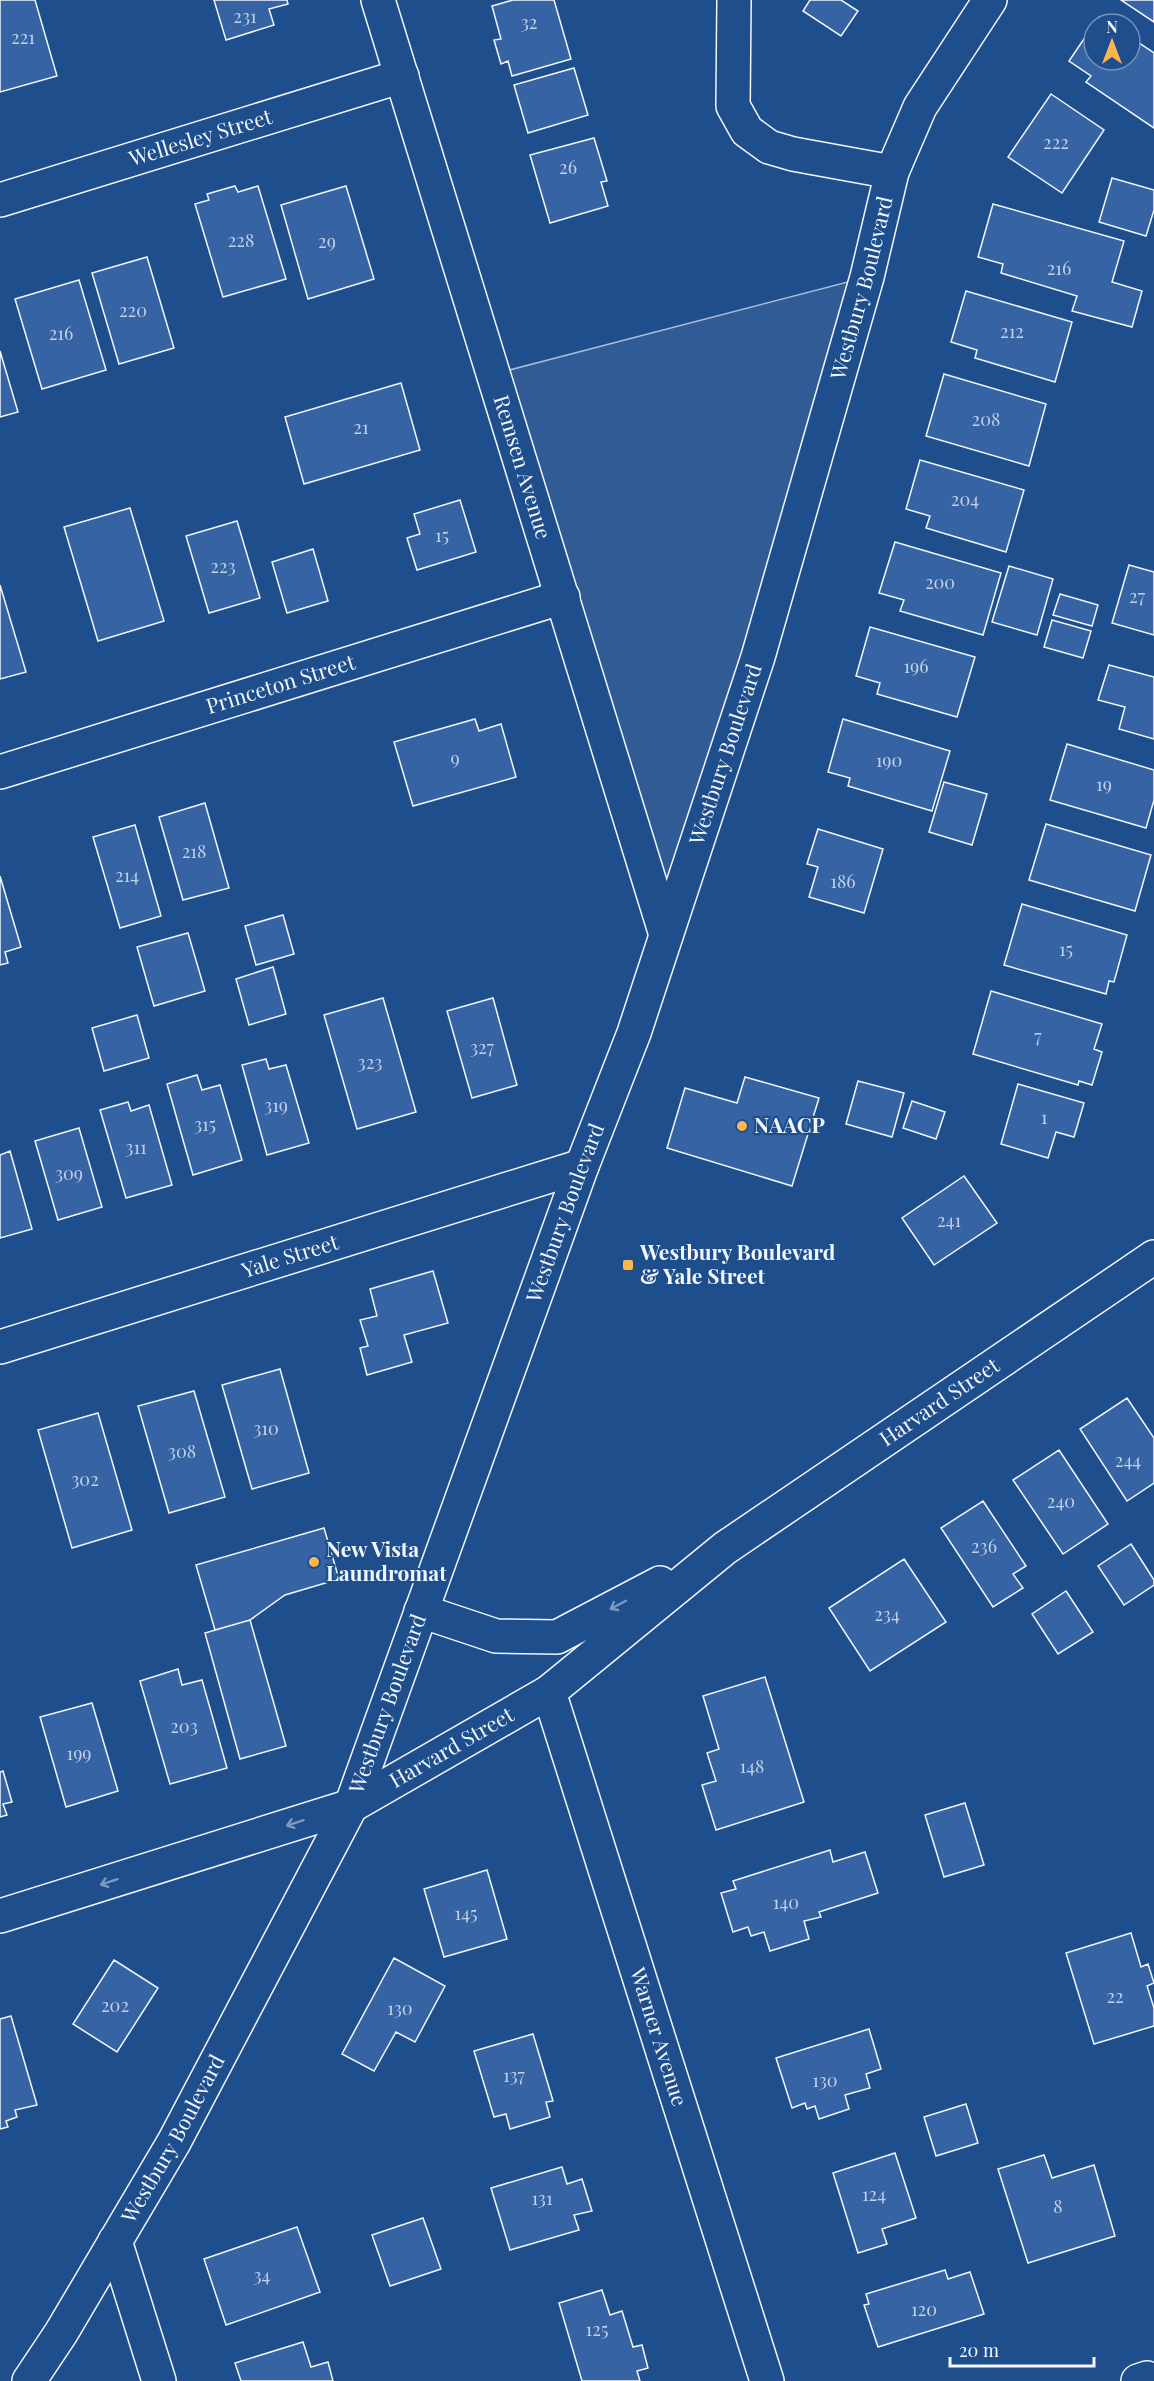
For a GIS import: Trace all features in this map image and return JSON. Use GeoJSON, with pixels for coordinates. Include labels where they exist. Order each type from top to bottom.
{"type":"FeatureCollection","features":[{"type":"Feature","properties":{"kind":"street","name":"Remsen Avenue"},"geometry":{"type":"LineString","coordinates":[[378,0],[666,935]]}},
{"type":"Feature","properties":{"kind":"street"},"geometry":{"type":"LineString","coordinates":[[734,0],[733,106],[747,130],[769,147],[793,154],[892,172]]}},
{"type":"Feature","properties":{"kind":"street","name":"Westbury Boulevard"},"geometry":{"type":"LineString","coordinates":[[29,2381],[62,2332],[174,2142],[351,1806],[582,1166],[634,1033],[758,657],[867,277],[892,172],[920,107],[990,0]]}},
{"type":"Feature","properties":{"kind":"street","name":"Wellesley Street"},"geometry":{"type":"LineString","coordinates":[[0,201],[402,76]]}},
{"type":"Feature","properties":{"kind":"street","name":"Princeton Street"},"geometry":{"type":"LineString","coordinates":[[0,772],[563,597]]}},
{"type":"Feature","properties":{"kind":"street","name":"Yale Street"},"geometry":{"type":"LineString","coordinates":[[0,1347],[582,1166]]}},
{"type":"Feature","properties":{"kind":"street","name":"Harvard Street"},"geometry":{"type":"LineString","coordinates":[[0,1916],[351,1806],[549,1692],[725,1548],[1154,1257]]}},
{"type":"Feature","properties":{"kind":"street","name":"Harvard Street"},"geometry":{"type":"LineString","coordinates":[[421,1611],[496,1636],[558,1637],[725,1548]]}},
{"type":"Feature","properties":{"kind":"street","name":"Warner Avenue"},"geometry":{"type":"LineString","coordinates":[[549,1692],[767,2381]]}},
{"type":"Feature","properties":{"kind":"street"},"geometry":{"type":"LineString","coordinates":[[115,2241],[159,2381]]}},
{"type":"Feature","properties":{"kind":"shaded area"},"geometry":{"type":"Polygon","coordinates":[[[867,277],[666,935],[494,374],[867,277]]]}},
{"type":"Feature","properties":{"kind":"building"},"geometry":{"type":"Polygon","coordinates":[[[0,0],[35,0],[57,76],[0,92],[0,0]]]}},
{"type":"Feature","properties":{"kind":"building"},"geometry":{"type":"Polygon","coordinates":[[[214,0],[287,0],[288,4],[269,9],[274,25],[226,40],[214,0]]]}},
{"type":"Feature","properties":{"kind":"building"},"geometry":{"type":"Polygon","coordinates":[[[513,0],[554,0],[571,59],[512,76],[508,61],[501,64],[494,40],[501,39],[492,6],[513,0]]]}},
{"type":"Feature","properties":{"kind":"building"},"geometry":{"type":"Polygon","coordinates":[[[810,0],[841,0],[858,11],[841,36],[803,11],[810,0]]]}},
{"type":"Feature","properties":{"kind":"building"},"geometry":{"type":"Polygon","coordinates":[[[1121,0],[1154,0],[1154,22],[1121,0]]]}},
{"type":"Feature","properties":{"kind":"building"},"geometry":{"type":"Polygon","coordinates":[[[1082,42],[1082,70],[1069,61],[1082,42]]]}},
{"type":"Feature","properties":{"kind":"building"},"geometry":{"type":"Polygon","coordinates":[[[1142,45],[1154,53],[1154,128],[1086,82],[1091,76],[1085,72],[1142,72],[1142,45]]]}},
{"type":"Feature","properties":{"kind":"building"},"geometry":{"type":"Polygon","coordinates":[[[574,68],[588,115],[528,133],[514,85],[574,68]]]}},
{"type":"Feature","properties":{"kind":"building"},"geometry":{"type":"Polygon","coordinates":[[[1051,94],[1104,130],[1062,193],[1008,157],[1051,94]]]}},
{"type":"Feature","properties":{"kind":"building"},"geometry":{"type":"Polygon","coordinates":[[[594,138],[607,181],[601,182],[608,206],[550,223],[530,155],[594,138]]]}},
{"type":"Feature","properties":{"kind":"building"},"geometry":{"type":"Polygon","coordinates":[[[1112,178],[1154,190],[1154,210],[1146,236],[1099,222],[1112,178]]]}},
{"type":"Feature","properties":{"kind":"building"},"geometry":{"type":"Polygon","coordinates":[[[235,186],[238,192],[258,186],[286,279],[223,297],[195,204],[209,200],[207,194],[235,186]]]}},
{"type":"Feature","properties":{"kind":"building"},"geometry":{"type":"Polygon","coordinates":[[[346,186],[374,279],[308,299],[281,205],[346,186]]]}},
{"type":"Feature","properties":{"kind":"building"},"geometry":{"type":"Polygon","coordinates":[[[993,204],[1124,241],[1112,282],[1142,291],[1132,327],[1072,311],[1077,296],[1001,273],[1003,264],[978,257],[993,204]]]}},
{"type":"Feature","properties":{"kind":"building"},"geometry":{"type":"Polygon","coordinates":[[[147,257],[174,348],[119,364],[92,273],[147,257]]]}},
{"type":"Feature","properties":{"kind":"building"},"geometry":{"type":"Polygon","coordinates":[[[79,280],[106,370],[42,389],[15,299],[79,280]]]}},
{"type":"Feature","properties":{"kind":"building"},"geometry":{"type":"Polygon","coordinates":[[[966,291],[1072,322],[1055,382],[975,358],[977,350],[951,342],[966,291]]]}},
{"type":"Feature","properties":{"kind":"building"},"geometry":{"type":"Polygon","coordinates":[[[0,351],[18,412],[0,417],[0,351]]]}},
{"type":"Feature","properties":{"kind":"building"},"geometry":{"type":"Polygon","coordinates":[[[944,374],[1046,404],[1029,466],[926,436],[944,374]]]}},
{"type":"Feature","properties":{"kind":"building"},"geometry":{"type":"Polygon","coordinates":[[[401,383],[420,450],[304,484],[285,417],[401,383]]]}},
{"type":"Feature","properties":{"kind":"building"},"geometry":{"type":"Polygon","coordinates":[[[920,460],[1024,490],[1006,552],[926,528],[930,516],[906,509],[920,460]]]}},
{"type":"Feature","properties":{"kind":"building"},"geometry":{"type":"Polygon","coordinates":[[[460,500],[476,552],[417,570],[407,538],[420,534],[414,514],[460,500]]]}},
{"type":"Feature","properties":{"kind":"building"},"geometry":{"type":"Polygon","coordinates":[[[130,508],[164,621],[98,641],[64,527],[130,508]]]}},
{"type":"Feature","properties":{"kind":"building"},"geometry":{"type":"Polygon","coordinates":[[[237,521],[260,598],[209,613],[186,536],[237,521]]]}},
{"type":"Feature","properties":{"kind":"building"},"geometry":{"type":"Polygon","coordinates":[[[895,542],[1001,573],[983,635],[900,611],[904,600],[879,593],[895,542]]]}},
{"type":"Feature","properties":{"kind":"building"},"geometry":{"type":"Polygon","coordinates":[[[313,549],[328,601],[287,613],[272,562],[313,549]]]}},
{"type":"Feature","properties":{"kind":"building"},"geometry":{"type":"Polygon","coordinates":[[[1129,565],[1154,572],[1154,635],[1112,623],[1129,565]]]}},
{"type":"Feature","properties":{"kind":"building"},"geometry":{"type":"Polygon","coordinates":[[[1009,566],[1053,579],[1037,635],[992,622],[1009,566]]]}},
{"type":"Feature","properties":{"kind":"building"},"geometry":{"type":"Polygon","coordinates":[[[0,585],[26,672],[0,679],[0,585]]]}},
{"type":"Feature","properties":{"kind":"building"},"geometry":{"type":"Polygon","coordinates":[[[1060,594],[1098,605],[1092,626],[1053,615],[1060,594]]]}},
{"type":"Feature","properties":{"kind":"building"},"geometry":{"type":"Polygon","coordinates":[[[1052,620],[1091,631],[1083,658],[1044,647],[1052,620]]]}},
{"type":"Feature","properties":{"kind":"building"},"geometry":{"type":"Polygon","coordinates":[[[870,627],[975,657],[957,717],[877,694],[880,683],[856,676],[870,627]]]}},
{"type":"Feature","properties":{"kind":"building"},"geometry":{"type":"Polygon","coordinates":[[[1109,665],[1154,677],[1154,739],[1119,729],[1125,707],[1098,700],[1109,665]]]}},
{"type":"Feature","properties":{"kind":"building"},"geometry":{"type":"Polygon","coordinates":[[[475,719],[479,731],[501,724],[516,777],[413,806],[394,742],[475,719]]]}},
{"type":"Feature","properties":{"kind":"building"},"geometry":{"type":"Polygon","coordinates":[[[843,719],[950,751],[932,811],[848,786],[850,778],[828,772],[843,719]]]}},
{"type":"Feature","properties":{"kind":"building"},"geometry":{"type":"Polygon","coordinates":[[[1067,744],[1154,770],[1154,800],[1146,828],[1050,800],[1067,744]]]}},
{"type":"Feature","properties":{"kind":"building"},"geometry":{"type":"Polygon","coordinates":[[[944,782],[987,794],[972,845],[929,832],[944,782]]]}},
{"type":"Feature","properties":{"kind":"building"},"geometry":{"type":"Polygon","coordinates":[[[205,803],[229,888],[183,900],[159,817],[205,803]]]}},
{"type":"Feature","properties":{"kind":"building"},"geometry":{"type":"Polygon","coordinates":[[[1046,824],[1151,855],[1135,911],[1029,880],[1046,824]]]}},
{"type":"Feature","properties":{"kind":"building"},"geometry":{"type":"Polygon","coordinates":[[[135,825],[161,916],[120,928],[93,837],[135,825]]]}},
{"type":"Feature","properties":{"kind":"building"},"geometry":{"type":"Polygon","coordinates":[[[818,829],[883,849],[864,913],[809,897],[818,867],[807,864],[818,829]]]}},
{"type":"Feature","properties":{"kind":"building"},"geometry":{"type":"Polygon","coordinates":[[[0,876],[21,947],[5,952],[8,963],[0,965],[0,876]]]}},
{"type":"Feature","properties":{"kind":"building"},"geometry":{"type":"Polygon","coordinates":[[[1022,904],[1127,935],[1114,982],[1109,981],[1106,994],[1004,965],[1022,904]]]}},
{"type":"Feature","properties":{"kind":"building"},"geometry":{"type":"Polygon","coordinates":[[[283,915],[294,954],[256,965],[245,926],[283,915]]]}},
{"type":"Feature","properties":{"kind":"building"},"geometry":{"type":"Polygon","coordinates":[[[188,933],[205,991],[154,1006],[137,947],[188,933]]]}},
{"type":"Feature","properties":{"kind":"building"},"geometry":{"type":"Polygon","coordinates":[[[273,967],[286,1014],[249,1025],[236,979],[273,967]]]}},
{"type":"Feature","properties":{"kind":"building"},"geometry":{"type":"Polygon","coordinates":[[[991,991],[1102,1024],[1094,1049],[1102,1052],[1092,1085],[1079,1081],[1078,1085],[973,1054],[991,991]]]}},
{"type":"Feature","properties":{"kind":"building"},"geometry":{"type":"Polygon","coordinates":[[[383,998],[416,1112],[357,1129],[324,1015],[383,998]]]}},
{"type":"Feature","properties":{"kind":"building"},"geometry":{"type":"Polygon","coordinates":[[[493,998],[517,1085],[472,1098],[447,1011],[493,998]]]}},
{"type":"Feature","properties":{"kind":"building"},"geometry":{"type":"Polygon","coordinates":[[[137,1015],[149,1058],[104,1071],[92,1028],[137,1015]]]}},
{"type":"Feature","properties":{"kind":"building"},"geometry":{"type":"Polygon","coordinates":[[[266,1059],[269,1069],[286,1065],[309,1143],[267,1155],[242,1065],[266,1059]]]}},
{"type":"Feature","properties":{"kind":"building"},"geometry":{"type":"Polygon","coordinates":[[[197,1075],[202,1090],[220,1085],[242,1160],[193,1175],[167,1084],[197,1075]]]}},
{"type":"Feature","properties":{"kind":"building","name":"NAACP"},"geometry":{"type":"Polygon","coordinates":[[[745,1077],[819,1098],[792,1186],[667,1148],[685,1088],[737,1103],[745,1077]]]}},
{"type":"Feature","properties":{"kind":"building"},"geometry":{"type":"Polygon","coordinates":[[[858,1081],[904,1093],[892,1137],[846,1124],[858,1081]]]}},
{"type":"Feature","properties":{"kind":"building"},"geometry":{"type":"Polygon","coordinates":[[[1018,1084],[1084,1103],[1074,1137],[1056,1132],[1048,1158],[1001,1144],[1018,1084]]]}},
{"type":"Feature","properties":{"kind":"building"},"geometry":{"type":"Polygon","coordinates":[[[912,1101],[945,1112],[936,1139],[903,1128],[912,1101]]]}},
{"type":"Feature","properties":{"kind":"building"},"geometry":{"type":"Polygon","coordinates":[[[128,1102],[131,1111],[149,1105],[172,1185],[126,1198],[100,1110],[128,1102]]]}},
{"type":"Feature","properties":{"kind":"building"},"geometry":{"type":"Polygon","coordinates":[[[79,1128],[102,1207],[58,1220],[35,1141],[79,1128]]]}},
{"type":"Feature","properties":{"kind":"building"},"geometry":{"type":"Polygon","coordinates":[[[10,1151],[32,1229],[0,1238],[0,1155],[10,1151]]]}},
{"type":"Feature","properties":{"kind":"building"},"geometry":{"type":"Polygon","coordinates":[[[964,1176],[997,1223],[934,1265],[902,1218],[964,1176]]]}},
{"type":"Feature","properties":{"kind":"building"},"geometry":{"type":"Polygon","coordinates":[[[433,1271],[448,1323],[404,1335],[412,1362],[367,1375],[360,1348],[368,1346],[360,1320],[377,1316],[370,1289],[433,1271]]]}},
{"type":"Feature","properties":{"kind":"building"},"geometry":{"type":"Polygon","coordinates":[[[280,1369],[309,1473],[252,1489],[222,1385],[280,1369]]]}},
{"type":"Feature","properties":{"kind":"building"},"geometry":{"type":"Polygon","coordinates":[[[194,1391],[225,1497],[169,1513],[138,1406],[194,1391]]]}},
{"type":"Feature","properties":{"kind":"building"},"geometry":{"type":"Polygon","coordinates":[[[1127,1398],[1154,1438],[1154,1483],[1127,1501],[1080,1429],[1127,1398]]]}},
{"type":"Feature","properties":{"kind":"building"},"geometry":{"type":"Polygon","coordinates":[[[98,1413],[132,1530],[72,1548],[38,1430],[98,1413]]]}},
{"type":"Feature","properties":{"kind":"building"},"geometry":{"type":"Polygon","coordinates":[[[1059,1450],[1108,1524],[1063,1554],[1013,1480],[1059,1450]]]}},
{"type":"Feature","properties":{"kind":"building"},"geometry":{"type":"Polygon","coordinates":[[[983,1501],[1026,1566],[1013,1574],[1023,1588],[993,1607],[941,1528],[983,1501]]]}},
{"type":"Feature","properties":{"kind":"building"},"geometry":{"type":"Polygon","coordinates":[[[324,1528],[339,1579],[285,1595],[250,1620],[215,1630],[196,1565],[324,1528]]]}},
{"type":"Feature","properties":{"kind":"building"},"geometry":{"type":"Polygon","coordinates":[[[1131,1544],[1154,1580],[1154,1585],[1124,1605],[1098,1566],[1131,1544]]]}},
{"type":"Feature","properties":{"kind":"building"},"geometry":{"type":"Polygon","coordinates":[[[904,1559],[946,1622],[870,1671],[829,1608],[904,1559]]]}},
{"type":"Feature","properties":{"kind":"building"},"geometry":{"type":"Polygon","coordinates":[[[1066,1591],[1093,1632],[1058,1654],[1032,1614],[1066,1591]]]}},
{"type":"Feature","properties":{"kind":"building"},"geometry":{"type":"Polygon","coordinates":[[[250,1620],[286,1746],[240,1759],[205,1633],[250,1620]]]}},
{"type":"Feature","properties":{"kind":"building"},"geometry":{"type":"Polygon","coordinates":[[[178,1669],[182,1685],[202,1680],[227,1768],[170,1784],[140,1681],[178,1669]]]}},
{"type":"Feature","properties":{"kind":"building"},"geometry":{"type":"Polygon","coordinates":[[[765,1677],[804,1802],[716,1830],[702,1785],[716,1781],[707,1753],[719,1749],[703,1696],[765,1677]]]}},
{"type":"Feature","properties":{"kind":"building"},"geometry":{"type":"Polygon","coordinates":[[[92,1703],[118,1791],[66,1807],[40,1717],[92,1703]]]}},
{"type":"Feature","properties":{"kind":"building"},"geometry":{"type":"Polygon","coordinates":[[[3,1771],[12,1802],[3,1804],[7,1815],[0,1817],[0,1772],[3,1771]]]}},
{"type":"Feature","properties":{"kind":"building"},"geometry":{"type":"Polygon","coordinates":[[[965,1803],[984,1865],[944,1877],[925,1815],[965,1803]]]}},
{"type":"Feature","properties":{"kind":"building"},"geometry":{"type":"Polygon","coordinates":[[[830,1850],[833,1862],[865,1852],[878,1893],[819,1912],[821,1917],[804,1921],[809,1939],[770,1951],[764,1932],[751,1936],[748,1927],[733,1932],[721,1893],[736,1889],[733,1881],[830,1850]]]}},
{"type":"Feature","properties":{"kind":"building"},"geometry":{"type":"Polygon","coordinates":[[[487,1870],[507,1939],[444,1957],[424,1889],[487,1870]]]}},
{"type":"Feature","properties":{"kind":"building"},"geometry":{"type":"Polygon","coordinates":[[[1131,1933],[1141,1967],[1148,1964],[1154,1983],[1147,1986],[1154,2008],[1154,2026],[1094,2044],[1066,1953],[1131,1933]]]}},
{"type":"Feature","properties":{"kind":"building"},"geometry":{"type":"Polygon","coordinates":[[[394,1958],[445,1986],[415,2042],[396,2032],[374,2071],[342,2054],[394,1958]]]}},
{"type":"Feature","properties":{"kind":"building"},"geometry":{"type":"Polygon","coordinates":[[[114,1960],[158,1988],[117,2052],[73,2024],[114,1960]]]}},
{"type":"Feature","properties":{"kind":"building"},"geometry":{"type":"Polygon","coordinates":[[[11,2016],[37,2105],[15,2110],[17,2117],[6,2121],[8,2127],[0,2129],[0,2019],[11,2016]]]}},
{"type":"Feature","properties":{"kind":"building"},"geometry":{"type":"Polygon","coordinates":[[[869,2029],[881,2069],[866,2074],[870,2088],[845,2095],[849,2109],[819,2119],[815,2106],[807,2109],[805,2103],[792,2108],[776,2058],[869,2029]]]}},
{"type":"Feature","properties":{"kind":"building"},"geometry":{"type":"Polygon","coordinates":[[[533,2034],[553,2101],[546,2102],[550,2117],[510,2129],[506,2114],[494,2117],[474,2051],[533,2034]]]}},
{"type":"Feature","properties":{"kind":"building"},"geometry":{"type":"Polygon","coordinates":[[[966,2104],[978,2143],[936,2156],[924,2117],[966,2104]]]}},
{"type":"Feature","properties":{"kind":"building"},"geometry":{"type":"Polygon","coordinates":[[[895,2153],[916,2218],[882,2229],[887,2244],[858,2253],[833,2173],[895,2153]]]}},
{"type":"Feature","properties":{"kind":"building"},"geometry":{"type":"Polygon","coordinates":[[[1044,2155],[1052,2178],[1094,2165],[1115,2236],[1028,2263],[998,2169],[1044,2155]]]}},
{"type":"Feature","properties":{"kind":"building"},"geometry":{"type":"Polygon","coordinates":[[[562,2167],[567,2184],[582,2179],[592,2211],[574,2215],[579,2230],[510,2250],[491,2188],[562,2167]]]}},
{"type":"Feature","properties":{"kind":"building"},"geometry":{"type":"Polygon","coordinates":[[[423,2218],[441,2269],[390,2286],[372,2235],[423,2218]]]}},
{"type":"Feature","properties":{"kind":"building"},"geometry":{"type":"Polygon","coordinates":[[[297,2227],[320,2292],[226,2325],[204,2259],[297,2227]]]}},
{"type":"Feature","properties":{"kind":"building"},"geometry":{"type":"Polygon","coordinates":[[[945,2270],[948,2279],[970,2272],[984,2314],[878,2347],[864,2305],[869,2304],[866,2294],[945,2270]]]}},
{"type":"Feature","properties":{"kind":"building"},"geometry":{"type":"Polygon","coordinates":[[[602,2290],[610,2315],[622,2311],[633,2347],[642,2345],[648,2368],[637,2371],[640,2381],[582,2381],[559,2303],[602,2290]]]}},
{"type":"Feature","properties":{"kind":"building"},"geometry":{"type":"Polygon","coordinates":[[[303,2342],[311,2367],[328,2362],[333,2381],[241,2381],[235,2363],[303,2342]]]}},
{"type":"Feature","properties":{"kind":"place","name":"NAACP"},"geometry":{"type":"Point","coordinates":[742,1126]}},
{"type":"Feature","properties":{"kind":"place","name":"Westbury Boulevard & Yale Street"},"geometry":{"type":"Point","coordinates":[628,1265]}},
{"type":"Feature","properties":{"kind":"place","name":"New Vista Laundromat"},"geometry":{"type":"Point","coordinates":[314,1562]}}]}
